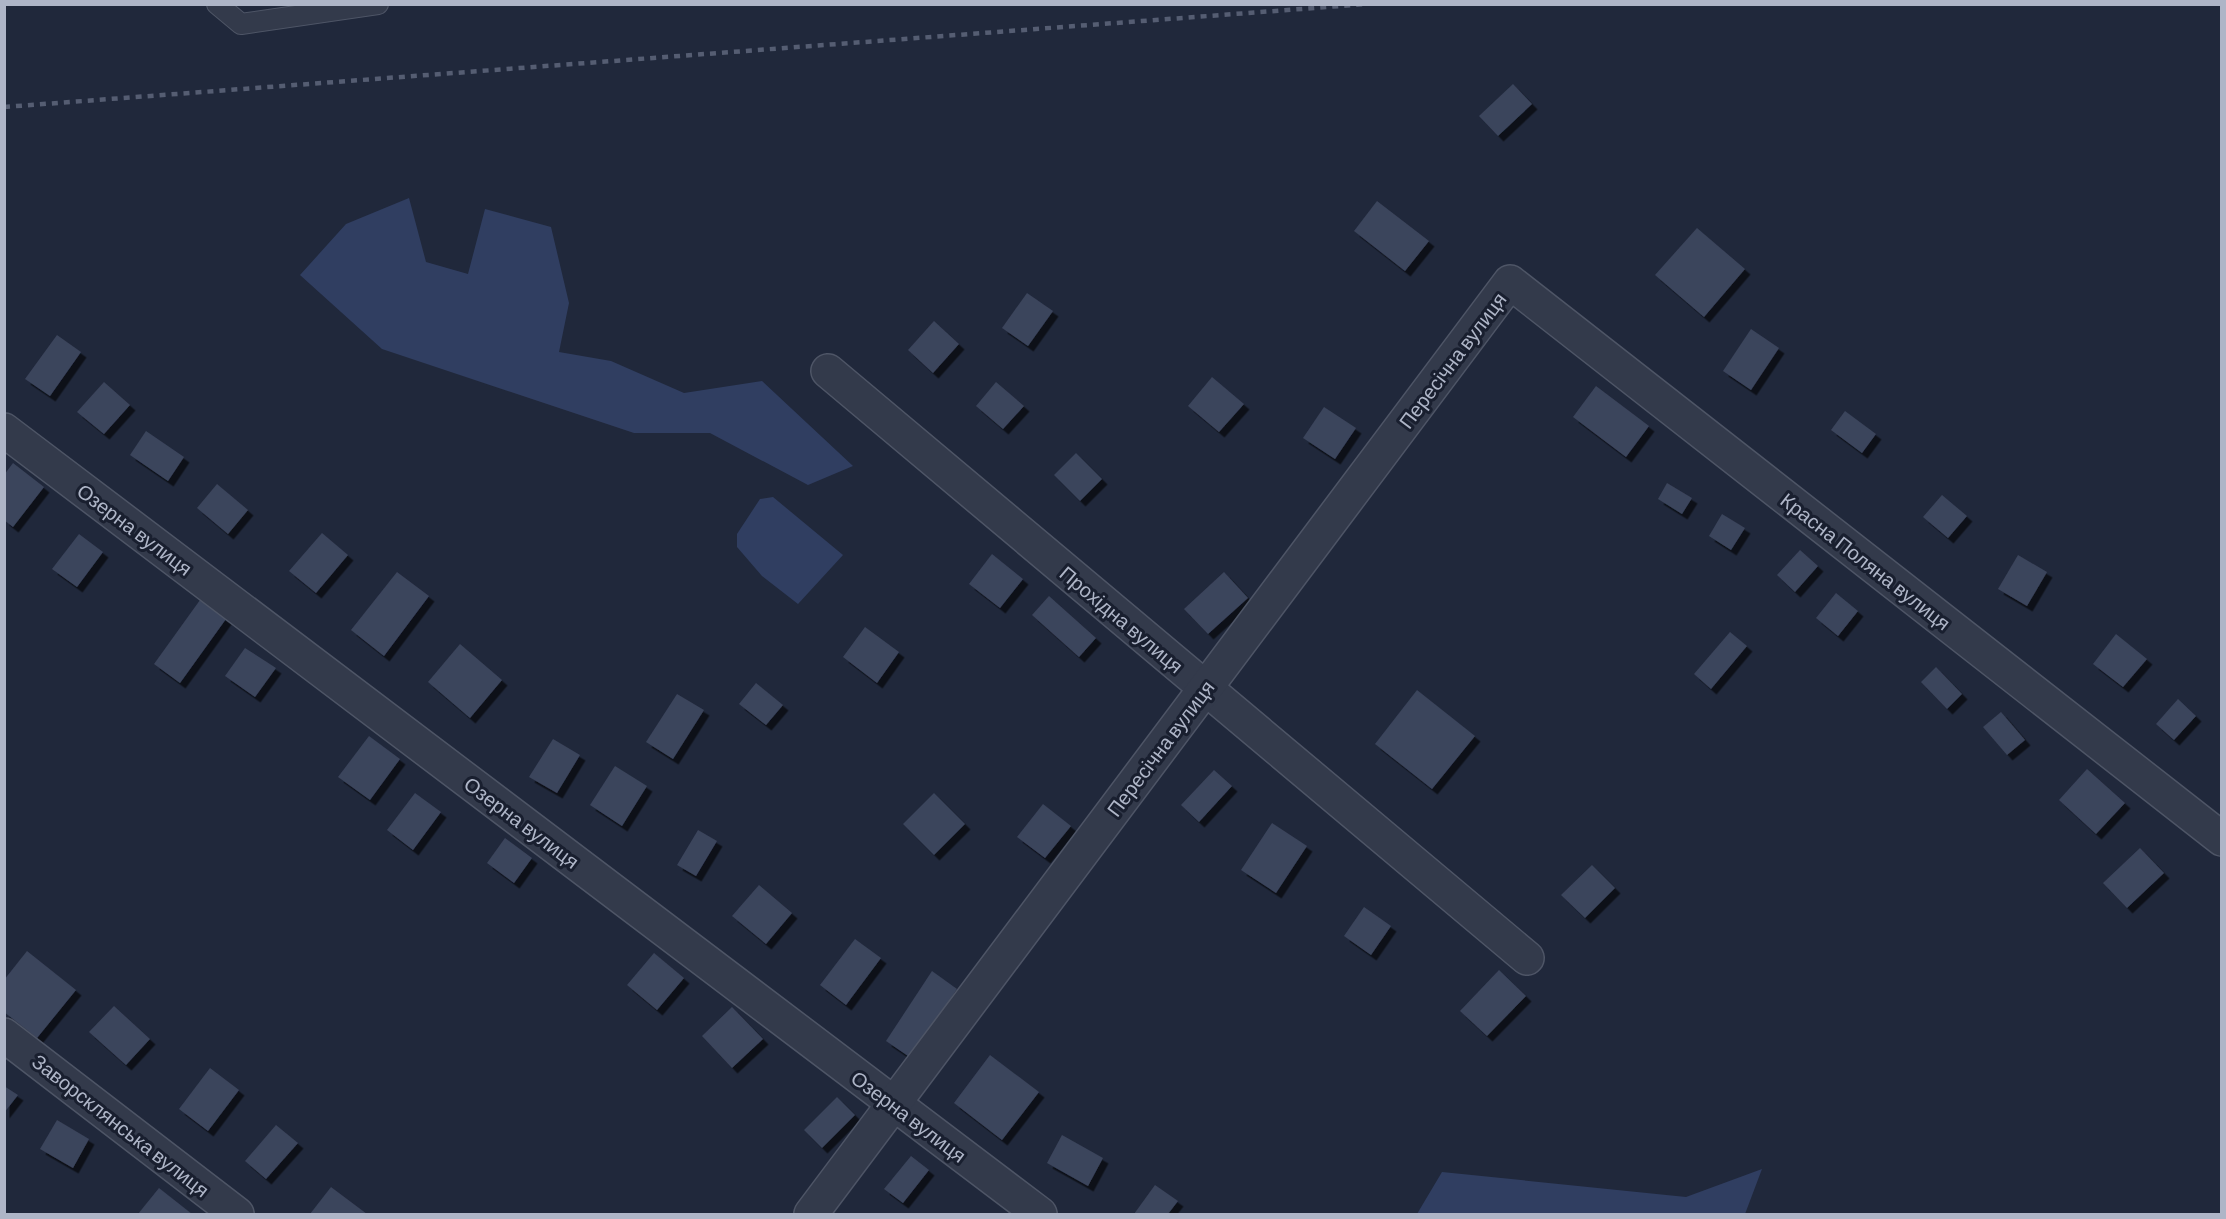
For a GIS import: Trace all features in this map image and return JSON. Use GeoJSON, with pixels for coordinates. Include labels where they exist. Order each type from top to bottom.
{"type":"FeatureCollection","features":[{"type":"Feature","properties":{"kind":"street","name":"Пересічна вулиця"},"geometry":{"type":"LineString","coordinates":[[811,1215],[1510,282]]}},
{"type":"Feature","properties":{"kind":"street","name":"Красна Поляна вулиця"},"geometry":{"type":"LineString","coordinates":[[1510,282],[2222,839]]}},
{"type":"Feature","properties":{"kind":"street","name":"Прохідна вулиця"},"geometry":{"type":"LineString","coordinates":[[828,370],[1527,958]]}},
{"type":"Feature","properties":{"kind":"street","name":"Озерна вулиця"},"geometry":{"type":"LineString","coordinates":[[4,430],[1040,1215]]}},
{"type":"Feature","properties":{"kind":"street","name":"Заворсклянська вулиця"},"geometry":{"type":"LineString","coordinates":[[4,1035],[237,1215]]}},
{"type":"Feature","properties":{"kind":"lane"},"geometry":{"type":"LineString","coordinates":[[217,4],[242,24],[378,4]]}},
{"type":"Feature","properties":{"kind":"water"},"geometry":{"type":"Polygon","coordinates":[[[409,198],[426,262],[468,274],[485,209],[551,227],[569,303],[559,352],[611,361],[684,393],[762,381],[853,466],[808,485],[710,433],[634,433],[382,349],[300,275],[346,224],[409,198]]]}},
{"type":"Feature","properties":{"kind":"water"},"geometry":{"type":"Polygon","coordinates":[[[773,497],[843,555],[798,604],[762,576],[737,547],[737,534],[760,499],[773,497]]]}},
{"type":"Feature","properties":{"kind":"water"},"geometry":{"type":"Polygon","coordinates":[[[1762,1169],[1745,1214],[1417,1214],[1442,1172],[1686,1197],[1762,1169]]]}},
{"type":"Feature","properties":{"kind":"building"},"geometry":{"type":"Polygon","coordinates":[[[1513,84],[1532,104],[1498,136],[1479,116],[1513,84]]]}},
{"type":"Feature","properties":{"kind":"building"},"geometry":{"type":"Polygon","coordinates":[[[1377,201],[1429,241],[1405,271],[1354,231],[1377,201]]]}},
{"type":"Feature","properties":{"kind":"building"},"geometry":{"type":"Polygon","coordinates":[[[1697,228],[1745,269],[1704,317],[1655,275],[1697,228]]]}},
{"type":"Feature","properties":{"kind":"building"},"geometry":{"type":"Polygon","coordinates":[[[1027,293],[1053,311],[1028,346],[1002,328],[1027,293]]]}},
{"type":"Feature","properties":{"kind":"building"},"geometry":{"type":"Polygon","coordinates":[[[934,321],[959,344],[933,373],[908,350],[934,321]]]}},
{"type":"Feature","properties":{"kind":"building"},"geometry":{"type":"Polygon","coordinates":[[[1751,329],[1779,348],[1751,390],[1723,371],[1751,329]]]}},
{"type":"Feature","properties":{"kind":"building"},"geometry":{"type":"Polygon","coordinates":[[[57,335],[81,352],[50,396],[25,379],[57,335]]]}},
{"type":"Feature","properties":{"kind":"building"},"geometry":{"type":"Polygon","coordinates":[[[1212,377],[1244,404],[1219,432],[1188,406],[1212,377]]]}},
{"type":"Feature","properties":{"kind":"building"},"geometry":{"type":"Polygon","coordinates":[[[104,382],[130,405],[104,434],[77,412],[104,382]]]}},
{"type":"Feature","properties":{"kind":"building"},"geometry":{"type":"Polygon","coordinates":[[[996,382],[1024,406],[1003,429],[976,406],[996,382]]]}},
{"type":"Feature","properties":{"kind":"building"},"geometry":{"type":"Polygon","coordinates":[[[1596,386],[1649,426],[1626,457],[1573,417],[1596,386]]]}},
{"type":"Feature","properties":{"kind":"building"},"geometry":{"type":"Polygon","coordinates":[[[1324,407],[1356,428],[1335,459],[1303,438],[1324,407]]]}},
{"type":"Feature","properties":{"kind":"building"},"geometry":{"type":"Polygon","coordinates":[[[1845,411],[1876,434],[1862,453],[1831,430],[1845,411]]]}},
{"type":"Feature","properties":{"kind":"building"},"geometry":{"type":"Polygon","coordinates":[[[146,431],[184,457],[168,481],[130,455],[146,431]]]}},
{"type":"Feature","properties":{"kind":"building"},"geometry":{"type":"Polygon","coordinates":[[[1076,453],[1102,479],[1080,501],[1054,475],[1076,453]]]}},
{"type":"Feature","properties":{"kind":"building"},"geometry":{"type":"Polygon","coordinates":[[[13,463],[44,487],[13,527],[4,520],[4,475],[13,463]]]}},
{"type":"Feature","properties":{"kind":"building"},"geometry":{"type":"Polygon","coordinates":[[[1667,483],[1692,498],[1682,514],[1658,499],[1667,483]]]}},
{"type":"Feature","properties":{"kind":"building"},"geometry":{"type":"Polygon","coordinates":[[[217,484],[248,510],[228,534],[197,508],[217,484]]]}},
{"type":"Feature","properties":{"kind":"building"},"geometry":{"type":"Polygon","coordinates":[[[1942,495],[1967,516],[1948,538],[1923,517],[1942,495]]]}},
{"type":"Feature","properties":{"kind":"building"},"geometry":{"type":"Polygon","coordinates":[[[1722,514],[1745,528],[1731,550],[1709,536],[1722,514]]]}},
{"type":"Feature","properties":{"kind":"building"},"geometry":{"type":"Polygon","coordinates":[[[322,533],[348,555],[316,593],[289,571],[322,533]]]}},
{"type":"Feature","properties":{"kind":"building"},"geometry":{"type":"Polygon","coordinates":[[[79,534],[103,552],[77,587],[52,569],[79,534]]]}},
{"type":"Feature","properties":{"kind":"building"},"geometry":{"type":"Polygon","coordinates":[[[1800,550],[1818,566],[1795,592],[1777,575],[1800,550]]]}},
{"type":"Feature","properties":{"kind":"building"},"geometry":{"type":"Polygon","coordinates":[[[992,554],[1023,579],[1000,608],[969,584],[992,554]]]}},
{"type":"Feature","properties":{"kind":"building"},"geometry":{"type":"Polygon","coordinates":[[[2018,555],[2047,572],[2027,606],[1998,589],[2018,555]]]}},
{"type":"Feature","properties":{"kind":"building"},"geometry":{"type":"Polygon","coordinates":[[[397,572],[429,596],[384,656],[351,630],[397,572]]]}},
{"type":"Feature","properties":{"kind":"building"},"geometry":{"type":"Polygon","coordinates":[[[1224,572],[1248,598],[1208,634],[1184,609],[1224,572]]]}},
{"type":"Feature","properties":{"kind":"building"},"geometry":{"type":"Polygon","coordinates":[[[1836,593],[1858,611],[1838,636],[1816,618],[1836,593]]]}},
{"type":"Feature","properties":{"kind":"building"},"geometry":{"type":"Polygon","coordinates":[[[1049,596],[1096,638],[1079,657],[1032,615],[1049,596]]]}},
{"type":"Feature","properties":{"kind":"building"},"geometry":{"type":"Polygon","coordinates":[[[200,600],[226,619],[180,683],[154,664],[200,600]]]}},
{"type":"Feature","properties":{"kind":"building"},"geometry":{"type":"Polygon","coordinates":[[[865,627],[899,652],[877,683],[843,657],[865,627]]]}},
{"type":"Feature","properties":{"kind":"building"},"geometry":{"type":"Polygon","coordinates":[[[1730,632],[1747,646],[1711,689],[1694,674],[1730,632]]]}},
{"type":"Feature","properties":{"kind":"building"},"geometry":{"type":"Polygon","coordinates":[[[2116,634],[2147,659],[2123,687],[2093,664],[2116,634]]]}},
{"type":"Feature","properties":{"kind":"building"},"geometry":{"type":"Polygon","coordinates":[[[460,644],[502,680],[470,718],[428,682],[460,644]]]}},
{"type":"Feature","properties":{"kind":"building"},"geometry":{"type":"Polygon","coordinates":[[[245,648],[276,668],[255,697],[225,676],[245,648]]]}},
{"type":"Feature","properties":{"kind":"building"},"geometry":{"type":"Polygon","coordinates":[[[1936,667],[1962,694],[1947,709],[1921,682],[1936,667]]]}},
{"type":"Feature","properties":{"kind":"building"},"geometry":{"type":"Polygon","coordinates":[[[756,683],[783,705],[766,725],[739,704],[756,683]]]}},
{"type":"Feature","properties":{"kind":"building"},"geometry":{"type":"Polygon","coordinates":[[[1417,690],[1475,736],[1432,789],[1375,744],[1417,690]]]}},
{"type":"Feature","properties":{"kind":"building"},"geometry":{"type":"Polygon","coordinates":[[[677,694],[704,710],[673,759],[646,742],[677,694]]]}},
{"type":"Feature","properties":{"kind":"building"},"geometry":{"type":"Polygon","coordinates":[[[2178,699],[2196,716],[2174,740],[2156,724],[2178,699]]]}},
{"type":"Feature","properties":{"kind":"building"},"geometry":{"type":"Polygon","coordinates":[[[2001,712],[2025,740],[2007,755],[1983,727],[2001,712]]]}},
{"type":"Feature","properties":{"kind":"building"},"geometry":{"type":"Polygon","coordinates":[[[369,736],[400,759],[370,800],[338,777],[369,736]]]}},
{"type":"Feature","properties":{"kind":"building"},"geometry":{"type":"Polygon","coordinates":[[[553,739],[580,755],[557,793],[529,777],[553,739]]]}},
{"type":"Feature","properties":{"kind":"building"},"geometry":{"type":"Polygon","coordinates":[[[615,766],[647,786],[622,826],[590,805],[615,766]]]}},
{"type":"Feature","properties":{"kind":"building"},"geometry":{"type":"Polygon","coordinates":[[[2087,769],[2125,803],[2096,834],[2059,800],[2087,769]]]}},
{"type":"Feature","properties":{"kind":"building"},"geometry":{"type":"Polygon","coordinates":[[[1214,770],[1232,786],[1199,822],[1181,805],[1214,770]]]}},
{"type":"Feature","properties":{"kind":"building"},"geometry":{"type":"Polygon","coordinates":[[[415,793],[441,812],[413,850],[387,830],[415,793]]]}},
{"type":"Feature","properties":{"kind":"building"},"geometry":{"type":"Polygon","coordinates":[[[934,793],[965,824],[934,855],[903,824],[934,793]]]}},
{"type":"Feature","properties":{"kind":"building"},"geometry":{"type":"Polygon","coordinates":[[[1043,804],[1071,826],[1045,858],[1017,837],[1043,804]]]}},
{"type":"Feature","properties":{"kind":"building"},"geometry":{"type":"Polygon","coordinates":[[[1272,823],[1307,846],[1276,893],[1241,870],[1272,823]]]}},
{"type":"Feature","properties":{"kind":"building"},"geometry":{"type":"Polygon","coordinates":[[[698,830],[717,841],[696,876],[677,865],[698,830]]]}},
{"type":"Feature","properties":{"kind":"building"},"geometry":{"type":"Polygon","coordinates":[[[505,838],[532,858],[514,883],[487,863],[505,838]]]}},
{"type":"Feature","properties":{"kind":"building"},"geometry":{"type":"Polygon","coordinates":[[[2140,848],[2164,873],[2127,908],[2103,883],[2140,848]]]}},
{"type":"Feature","properties":{"kind":"building"},"geometry":{"type":"Polygon","coordinates":[[[1592,865],[1615,888],[1585,918],[1561,895],[1592,865]]]}},
{"type":"Feature","properties":{"kind":"building"},"geometry":{"type":"Polygon","coordinates":[[[759,885],[792,913],[766,944],[732,916],[759,885]]]}},
{"type":"Feature","properties":{"kind":"building"},"geometry":{"type":"Polygon","coordinates":[[[1364,907],[1391,926],[1371,955],[1344,936],[1364,907]]]}},
{"type":"Feature","properties":{"kind":"building"},"geometry":{"type":"Polygon","coordinates":[[[855,939],[881,958],[846,1005],[820,985],[855,939]]]}},
{"type":"Feature","properties":{"kind":"building"},"geometry":{"type":"Polygon","coordinates":[[[27,951],[76,990],[37,1038],[4,1012],[4,980],[27,951]]]}},
{"type":"Feature","properties":{"kind":"building"},"geometry":{"type":"Polygon","coordinates":[[[654,953],[684,978],[657,1010],[627,985],[654,953]]]}},
{"type":"Feature","properties":{"kind":"building"},"geometry":{"type":"Polygon","coordinates":[[[1499,970],[1526,996],[1487,1036],[1460,1011],[1499,970]]]}},
{"type":"Feature","properties":{"kind":"building"},"geometry":{"type":"Polygon","coordinates":[[[932,971],[957,989],[911,1058],[886,1041],[932,971]]]}},
{"type":"Feature","properties":{"kind":"building"},"geometry":{"type":"Polygon","coordinates":[[[114,1006],[150,1039],[126,1065],[89,1032],[114,1006]]]}},
{"type":"Feature","properties":{"kind":"building"},"geometry":{"type":"Polygon","coordinates":[[[732,1007],[763,1039],[732,1068],[702,1036],[732,1007]]]}},
{"type":"Feature","properties":{"kind":"building"},"geometry":{"type":"Polygon","coordinates":[[[990,1055],[1039,1092],[1002,1140],[954,1103],[990,1055]]]}},
{"type":"Feature","properties":{"kind":"building"},"geometry":{"type":"Polygon","coordinates":[[[210,1068],[239,1090],[208,1131],[179,1109],[210,1068]]]}},
{"type":"Feature","properties":{"kind":"building"},"geometry":{"type":"Polygon","coordinates":[[[4,1086],[18,1095],[4,1113],[4,1086]]]}},
{"type":"Feature","properties":{"kind":"building"},"geometry":{"type":"Polygon","coordinates":[[[837,1097],[855,1115],[822,1148],[804,1130],[837,1097]]]}},
{"type":"Feature","properties":{"kind":"building"},"geometry":{"type":"Polygon","coordinates":[[[57,1120],[89,1139],[73,1168],[40,1149],[57,1120]]]}},
{"type":"Feature","properties":{"kind":"building"},"geometry":{"type":"Polygon","coordinates":[[[276,1125],[298,1143],[266,1179],[245,1161],[276,1125]]]}},
{"type":"Feature","properties":{"kind":"building"},"geometry":{"type":"Polygon","coordinates":[[[1062,1135],[1103,1158],[1088,1186],[1047,1163],[1062,1135]]]}},
{"type":"Feature","properties":{"kind":"building"},"geometry":{"type":"Polygon","coordinates":[[[911,1156],[929,1170],[903,1203],[884,1189],[911,1156]]]}},
{"type":"Feature","properties":{"kind":"building"},"geometry":{"type":"Polygon","coordinates":[[[1155,1185],[1178,1201],[1168,1214],[1134,1214],[1155,1185]]]}},
{"type":"Feature","properties":{"kind":"building"},"geometry":{"type":"Polygon","coordinates":[[[331,1187],[367,1214],[310,1214],[331,1187]]]}},
{"type":"Feature","properties":{"kind":"building"},"geometry":{"type":"Polygon","coordinates":[[[159,1188],[192,1214],[138,1214],[159,1188]]]}},
{"type":"Feature","properties":{"kind":"railway"},"geometry":{"type":"LineString","coordinates":[[4,107],[1367,4]]}}]}
